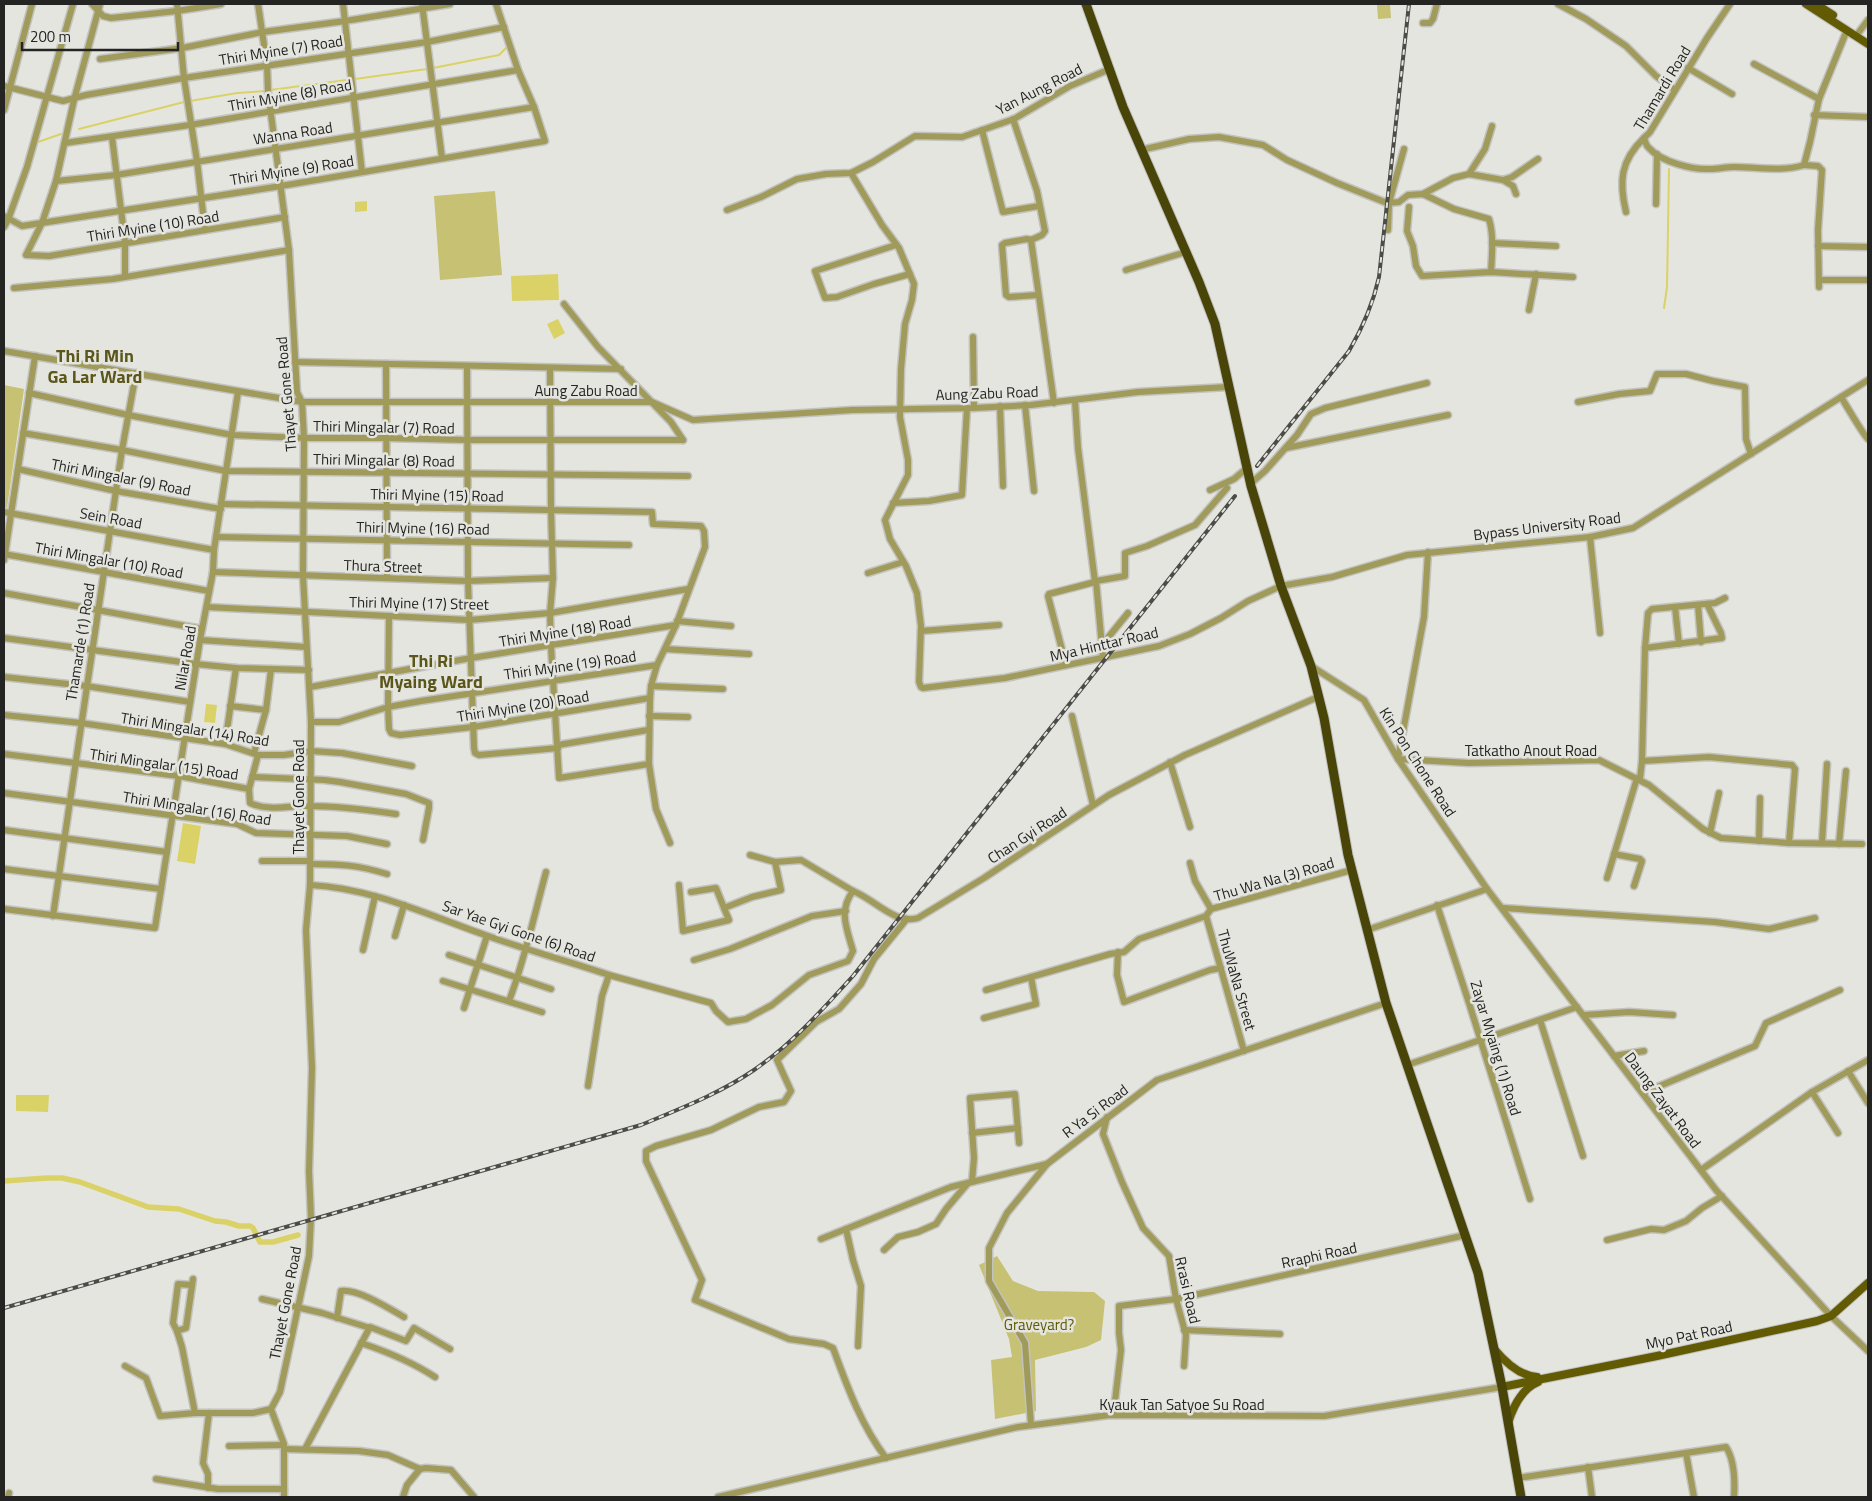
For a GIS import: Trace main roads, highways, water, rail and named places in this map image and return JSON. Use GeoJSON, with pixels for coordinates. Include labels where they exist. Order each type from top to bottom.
{"type":"FeatureCollection","features":[{"type":"Feature","properties":{"kind":"highway"},"geometry":{"type":"LineString","coordinates":[[1086,4],[1123,107],[1210,308],[1250,484],[1281,586],[1310,666],[1324,718],[1352,870],[1386,1003],[1478,1272],[1495,1350],[1521,1497]]}},
{"type":"Feature","properties":{"kind":"main road"},"geometry":{"type":"LineString","coordinates":[[1806,4],[1868,44]]}},
{"type":"Feature","properties":{"kind":"main road"},"geometry":{"type":"LineString","coordinates":[[1816,4],[1868,38]]}},
{"type":"Feature","properties":{"kind":"main road","name":"Myo Pat Road"},"geometry":{"type":"LineString","coordinates":[[1502,1387],[1817,1321],[1831,1316],[1868,1283]]}},
{"type":"Feature","properties":{"kind":"main road"},"geometry":{"type":"LineString","coordinates":[[1495,1350],[1509,1365],[1526,1375],[1547,1378]]}},
{"type":"Feature","properties":{"kind":"main road"},"geometry":{"type":"LineString","coordinates":[[1508,1423],[1513,1407],[1528,1387],[1547,1378]]}},
{"type":"Feature","properties":{"kind":"waterway"},"geometry":{"type":"LineString","coordinates":[[433,68],[499,55],[508,46]]}},
{"type":"Feature","properties":{"kind":"waterway"},"geometry":{"type":"LineString","coordinates":[[355,79],[427,69]]}},
{"type":"Feature","properties":{"kind":"waterway"},"geometry":{"type":"LineString","coordinates":[[270,90],[347,80]]}},
{"type":"Feature","properties":{"kind":"waterway"},"geometry":{"type":"LineString","coordinates":[[190,101],[237,93],[266,91]]}},
{"type":"Feature","properties":{"kind":"waterway"},"geometry":{"type":"LineString","coordinates":[[79,129],[184,102]]}},
{"type":"Feature","properties":{"kind":"waterway"},"geometry":{"type":"LineString","coordinates":[[38,142],[61,134]]}},
{"type":"Feature","properties":{"kind":"waterway"},"geometry":{"type":"LineString","coordinates":[[1664,308],[1667,287],[1669,169]]}},
{"type":"Feature","properties":{"kind":"waterway"},"geometry":{"type":"LineString","coordinates":[[4,1181],[62,1178],[80,1182],[148,1207],[179,1209],[215,1221],[239,1226],[250,1226],[260,1242],[273,1242],[298,1235]]}},
{"type":"Feature","properties":{"kind":"railway"},"geometry":{"type":"LineString","coordinates":[[1257,466],[1349,351],[1374,297],[1379,277],[1409,4]]}},
{"type":"Feature","properties":{"kind":"railway"},"geometry":{"type":"LineString","coordinates":[[4,1308],[641,1125],[713,1094],[741,1079],[794,1038],[853,976],[1235,496]]}},
{"type":"Feature","properties":{"kind":"district","name":"Thi Ri Min Ga Lar Ward"},"geometry":{"type":"Point","coordinates":[95,365]}},
{"type":"Feature","properties":{"kind":"district","name":"Thi Ri Myaing Ward"},"geometry":{"type":"Point","coordinates":[431,670]}},
{"type":"Feature","properties":{"kind":"park label","name":"Graveyard?"},"geometry":{"type":"Point","coordinates":[1039,1324]}}]}
